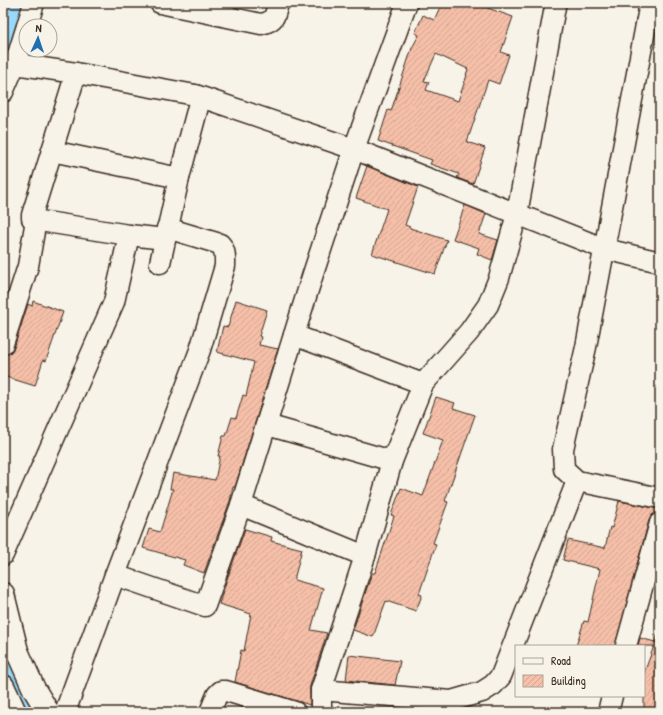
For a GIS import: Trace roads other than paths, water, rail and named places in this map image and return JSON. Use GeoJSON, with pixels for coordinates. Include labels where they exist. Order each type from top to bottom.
{"type":"FeatureCollection","features":[{"type":"Feature","properties":{"kind":"main road"},"geometry":{"type":"LineString","coordinates":[[3,594],[17,651],[34,689],[48,712]]}},
{"type":"Feature","properties":{"kind":"main road"},"geometry":{"type":"LineString","coordinates":[[3,686],[15,712]]}},
{"type":"Feature","properties":{"kind":"street"},"geometry":{"type":"LineString","coordinates":[[29,18],[34,3]]}},
{"type":"Feature","properties":{"kind":"street"},"geometry":{"type":"LineString","coordinates":[[160,3],[261,24],[270,22],[275,16],[278,3]]}},
{"type":"Feature","properties":{"kind":"street"},"geometry":{"type":"LineString","coordinates":[[115,575],[205,606],[241,505],[354,149],[407,3]]}},
{"type":"Feature","properties":{"kind":"street"},"geometry":{"type":"LineString","coordinates":[[650,3],[586,347],[563,448],[564,470],[577,481],[660,498]]}},
{"type":"Feature","properties":{"kind":"street"},"geometry":{"type":"LineString","coordinates":[[321,712],[321,690],[365,556],[392,461],[423,384],[469,332],[488,305],[499,278],[517,214],[551,4]]}},
{"type":"Feature","properties":{"kind":"street"},"geometry":{"type":"LineString","coordinates":[[3,92],[18,54]]}},
{"type":"Feature","properties":{"kind":"street"},"geometry":{"type":"LineString","coordinates":[[15,64],[76,73],[195,95],[354,149],[605,248],[660,262]]}},
{"type":"Feature","properties":{"kind":"street"},"geometry":{"type":"LineString","coordinates":[[65,712],[200,350],[225,266],[226,253],[220,244],[166,233],[128,235],[36,220],[32,218],[76,73]]}},
{"type":"Feature","properties":{"kind":"street"},"geometry":{"type":"LineString","coordinates":[[160,263],[179,178],[199,103],[195,95]]}},
{"type":"Feature","properties":{"kind":"street"},"geometry":{"type":"LineString","coordinates":[[52,151],[179,178]]}},
{"type":"Feature","properties":{"kind":"street"},"geometry":{"type":"LineString","coordinates":[[3,344],[28,266],[36,220]]}},
{"type":"Feature","properties":{"kind":"street"},"geometry":{"type":"LineString","coordinates":[[3,555],[114,302],[128,235]]}},
{"type":"Feature","properties":{"kind":"street"},"geometry":{"type":"LineString","coordinates":[[294,335],[423,384]]}},
{"type":"Feature","properties":{"kind":"street"},"geometry":{"type":"LineString","coordinates":[[267,425],[392,461]]}},
{"type":"Feature","properties":{"kind":"street"},"geometry":{"type":"LineString","coordinates":[[321,690],[448,706],[482,692],[493,685],[501,676],[577,481]]}},
{"type":"Feature","properties":{"kind":"street"},"geometry":{"type":"LineString","coordinates":[[241,505],[365,556]]}},
{"type":"Feature","properties":{"kind":"street"},"geometry":{"type":"LineString","coordinates":[[626,645],[660,523]]}},
{"type":"Feature","properties":{"kind":"street"},"geometry":{"type":"LineString","coordinates":[[210,712],[217,695],[221,691],[226,691],[295,712]]}},
{"type":"Feature","properties":{"kind":"street"},"geometry":{"type":"LineString","coordinates":[[608,712],[612,697]]}},
{"type":"Feature","properties":{"kind":"waterway"},"geometry":{"type":"LineString","coordinates":[[3,43],[19,3]]}},
{"type":"Feature","properties":{"kind":"waterway"},"geometry":{"type":"LineString","coordinates":[[3,652],[23,704],[28,712]]}}]}
